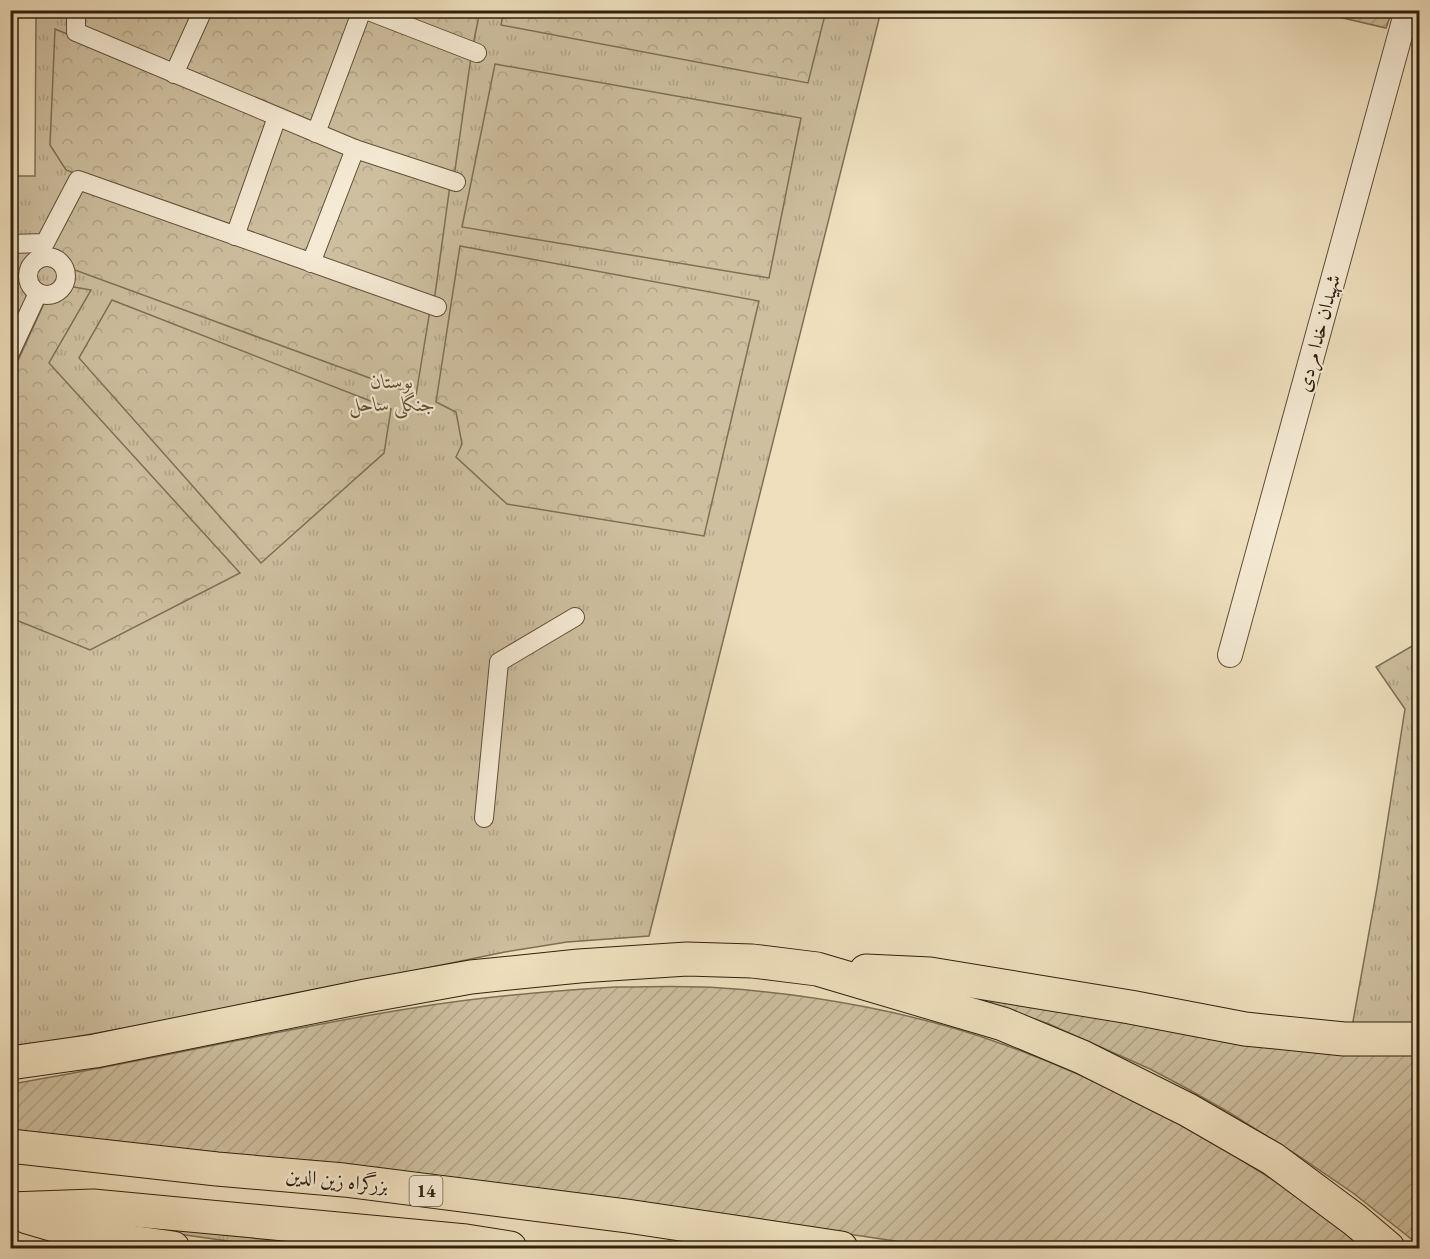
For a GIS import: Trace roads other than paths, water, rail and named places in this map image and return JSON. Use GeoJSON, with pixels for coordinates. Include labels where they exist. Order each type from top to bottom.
{"type":"FeatureCollection","features":[{"type":"Feature","properties":{"kind":"highway"},"geometry":{"type":"LineString","coordinates":[[10,1063],[95,1051],[354,998],[471,977],[687,958],[752,960],[817,969],[930,974],[1130,1007],[1245,1029],[1344,1039],[1419,1039]]}},
{"type":"Feature","properties":{"kind":"highway"},"geometry":{"type":"LineString","coordinates":[[817,969],[1003,1024],[1082,1057],[1188,1110],[1273,1159],[1389,1248]]}},
{"type":"Feature","properties":{"kind":"highway","name":"بزرگراه زین الدین"},"geometry":{"type":"LineString","coordinates":[[10,1146],[217,1169],[344,1180],[627,1216],[841,1248]]}},
{"type":"Feature","properties":{"kind":"highway"},"geometry":{"type":"LineString","coordinates":[[10,1211],[93,1206],[466,1241],[510,1248]]}},
{"type":"Feature","properties":{"kind":"highway"},"geometry":{"type":"LineString","coordinates":[[10,1211],[95,1237],[173,1248]]}},
{"type":"Feature","properties":{"kind":"street"},"geometry":{"type":"LineString","coordinates":[[76,10],[76,32],[355,149],[456,182]]}},
{"type":"Feature","properties":{"kind":"street"},"geometry":{"type":"LineString","coordinates":[[174,74],[202,10]]}},
{"type":"Feature","properties":{"kind":"street"},"geometry":{"type":"LineString","coordinates":[[316,133],[364,10],[477,53]]}},
{"type":"Feature","properties":{"kind":"street","name":"شهیدان خدا مردی"},"geometry":{"type":"LineString","coordinates":[[1230,655],[1407,10]]}},
{"type":"Feature","properties":{"kind":"street"},"geometry":{"type":"LineString","coordinates":[[235,236],[277,117]]}},
{"type":"Feature","properties":{"kind":"street"},"geometry":{"type":"LineString","coordinates":[[311,263],[355,149]]}},
{"type":"Feature","properties":{"kind":"street"},"geometry":{"type":"LineString","coordinates":[[10,244],[45,243],[78,180],[437,307]]}},
{"type":"Feature","properties":{"kind":"street"},"geometry":{"type":"LineString","coordinates":[[10,244],[33,263]]}},
{"type":"Feature","properties":{"kind":"street"},"geometry":{"type":"LineString","coordinates":[[50,256],[61,262],[66,279],[60,289],[50,294],[38,293],[28,279],[33,263],[50,256]]}},
{"type":"Feature","properties":{"kind":"street"},"geometry":{"type":"LineString","coordinates":[[10,353],[38,293]]}},
{"type":"Feature","properties":{"kind":"street"},"geometry":{"type":"LineString","coordinates":[[484,818],[499,662],[575,617]]}},
{"type":"Feature","properties":{"kind":"park label","name":"بوستان جنگلی ساحل"},"geometry":{"type":"Point","coordinates":[392,392]}}]}
